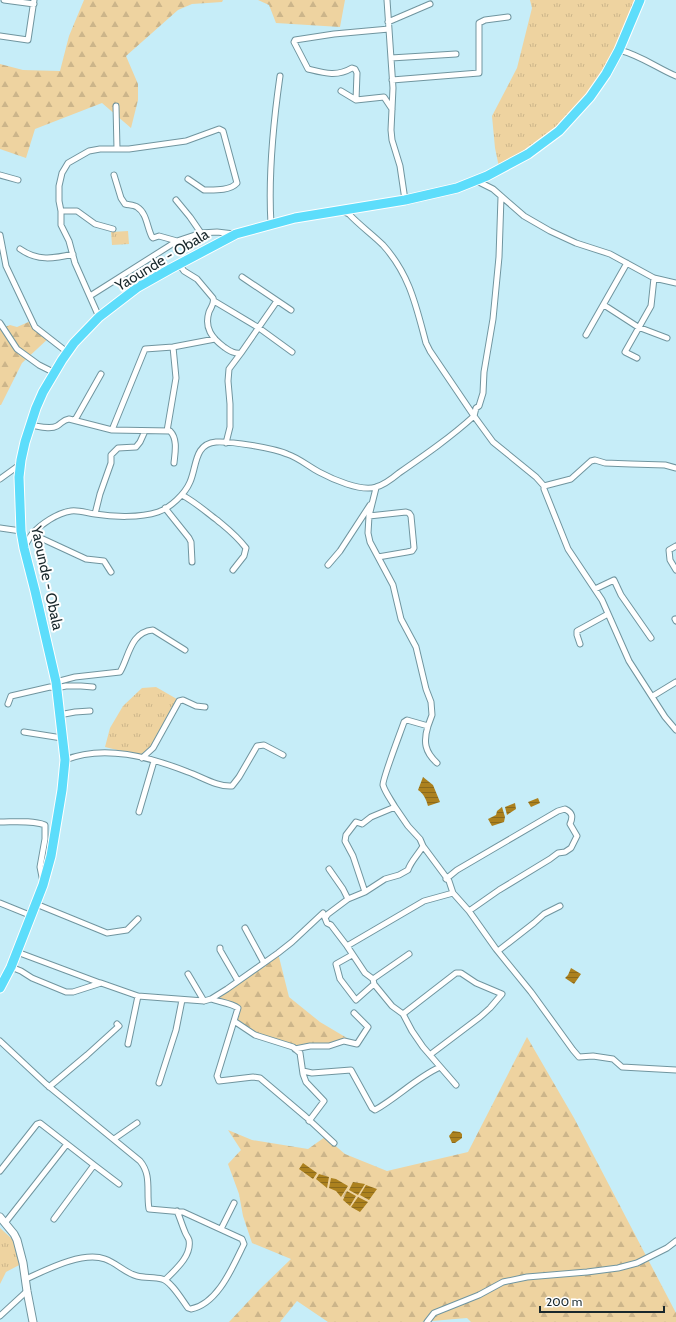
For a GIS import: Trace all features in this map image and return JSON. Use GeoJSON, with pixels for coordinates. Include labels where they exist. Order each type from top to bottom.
{"type":"FeatureCollection","features":[{"type":"Feature","properties":{"kind":"highway","name":"Yaounde - Obala"},"geometry":{"type":"LineString","coordinates":[[0,988],[11,967],[44,885],[51,856],[62,790],[65,760],[56,686],[24,548],[21,531],[19,477],[21,460],[30,424],[39,400],[67,352],[99,317],[138,287],[236,234],[295,218],[405,200],[457,188],[497,172],[528,154],[559,131],[590,98],[606,74],[619,50],[640,0]]}},
{"type":"Feature","properties":{"kind":"street"},"geometry":{"type":"LineString","coordinates":[[0,36],[28,40],[34,2],[4,0]]}},
{"type":"Feature","properties":{"kind":"street"},"geometry":{"type":"LineString","coordinates":[[387,0],[392,58],[391,130],[392,140],[400,166],[405,200]]}},
{"type":"Feature","properties":{"kind":"street"},"geometry":{"type":"LineString","coordinates":[[388,22],[430,4]]}},
{"type":"Feature","properties":{"kind":"street"},"geometry":{"type":"LineString","coordinates":[[392,80],[479,73],[479,24],[485,20],[508,17]]}},
{"type":"Feature","properties":{"kind":"street"},"geometry":{"type":"LineString","coordinates":[[356,100],[357,73],[355,69],[352,68],[344,73],[328,74],[323,71],[317,72],[308,69],[294,42],[295,40],[334,34],[389,29]]}},
{"type":"Feature","properties":{"kind":"street"},"geometry":{"type":"LineString","coordinates":[[619,50],[631,53],[676,76]]}},
{"type":"Feature","properties":{"kind":"street"},"geometry":{"type":"LineString","coordinates":[[392,58],[456,54]]}},
{"type":"Feature","properties":{"kind":"street"},"geometry":{"type":"LineString","coordinates":[[271,224],[269,192],[273,129],[280,76]]}},
{"type":"Feature","properties":{"kind":"street"},"geometry":{"type":"LineString","coordinates":[[341,91],[356,100],[384,97],[392,109]]}},
{"type":"Feature","properties":{"kind":"street"},"geometry":{"type":"LineString","coordinates":[[116,106],[117,149]]}},
{"type":"Feature","properties":{"kind":"street"},"geometry":{"type":"LineString","coordinates":[[99,317],[69,241],[61,225],[59,186],[62,173],[68,163],[89,151],[129,149],[186,141],[219,129],[223,131],[236,183],[234,187],[204,190],[188,179]]}},
{"type":"Feature","properties":{"kind":"street"},"geometry":{"type":"LineString","coordinates":[[0,175],[18,180]]}},
{"type":"Feature","properties":{"kind":"street"},"geometry":{"type":"LineString","coordinates":[[114,175],[121,198],[125,204],[136,207],[140,210],[144,216],[152,237],[159,236],[177,241]]}},
{"type":"Feature","properties":{"kind":"street"},"geometry":{"type":"LineString","coordinates":[[476,180],[493,189],[524,216],[550,231],[576,243],[610,254],[654,278],[676,283]]}},
{"type":"Feature","properties":{"kind":"street"},"geometry":{"type":"LineString","coordinates":[[24,548],[32,534],[47,521],[71,511],[122,516],[144,515],[160,512],[182,495],[190,483],[197,454],[203,447],[210,443],[226,443],[264,448],[285,453],[301,460],[319,472],[359,487],[376,488],[408,466],[474,416],[476,408],[479,406],[483,393],[484,372],[493,319],[499,257],[501,197]]}},
{"type":"Feature","properties":{"kind":"street"},"geometry":{"type":"LineString","coordinates":[[176,200],[201,233]]}},
{"type":"Feature","properties":{"kind":"street"},"geometry":{"type":"LineString","coordinates":[[342,210],[349,214],[380,242],[400,269],[412,291],[426,343],[430,351],[493,442],[536,476],[544,486],[554,516],[568,549],[595,589],[630,661],[665,717],[676,730]]}},
{"type":"Feature","properties":{"kind":"street"},"geometry":{"type":"LineString","coordinates":[[61,211],[76,211],[95,224],[114,229]]}},
{"type":"Feature","properties":{"kind":"street"},"geometry":{"type":"LineString","coordinates":[[90,296],[177,241],[201,233],[217,232],[236,234]]}},
{"type":"Feature","properties":{"kind":"street"},"geometry":{"type":"LineString","coordinates":[[0,235],[6,266],[35,327],[67,352]]}},
{"type":"Feature","properties":{"kind":"street"},"geometry":{"type":"LineString","coordinates":[[20,249],[29,256],[44,258],[62,257],[73,254]]}},
{"type":"Feature","properties":{"kind":"street"},"geometry":{"type":"LineString","coordinates":[[586,336],[627,263]]}},
{"type":"Feature","properties":{"kind":"street"},"geometry":{"type":"LineString","coordinates":[[179,264],[184,271],[197,279],[214,301],[259,328],[292,352]]}},
{"type":"Feature","properties":{"kind":"street"},"geometry":{"type":"LineString","coordinates":[[242,277],[291,310]]}},
{"type":"Feature","properties":{"kind":"street"},"geometry":{"type":"LineString","coordinates":[[637,358],[625,352],[651,306],[654,278]]}},
{"type":"Feature","properties":{"kind":"street"},"geometry":{"type":"LineString","coordinates":[[214,301],[209,313],[208,328],[211,336],[236,354],[241,353]]}},
{"type":"Feature","properties":{"kind":"street"},"geometry":{"type":"LineString","coordinates":[[226,443],[230,427],[228,382],[229,369],[277,301]]}},
{"type":"Feature","properties":{"kind":"street"},"geometry":{"type":"LineString","coordinates":[[604,305],[638,327],[667,338]]}},
{"type":"Feature","properties":{"kind":"street"},"geometry":{"type":"LineString","coordinates":[[0,323],[17,349],[39,365],[51,371],[53,375]]}},
{"type":"Feature","properties":{"kind":"street"},"geometry":{"type":"LineString","coordinates":[[112,430],[145,349],[173,347],[215,340]]}},
{"type":"Feature","properties":{"kind":"street"},"geometry":{"type":"LineString","coordinates":[[167,431],[176,378],[173,347]]}},
{"type":"Feature","properties":{"kind":"street"},"geometry":{"type":"LineString","coordinates":[[75,420],[101,374]]}},
{"type":"Feature","properties":{"kind":"street"},"geometry":{"type":"LineString","coordinates":[[30,424],[52,428],[64,420],[69,419],[112,430],[170,431],[174,435],[175,442],[174,463]]}},
{"type":"Feature","properties":{"kind":"street"},"geometry":{"type":"LineString","coordinates":[[95,514],[100,494],[111,463],[111,455],[118,448],[136,447],[145,431]]}},
{"type":"Feature","properties":{"kind":"street"},"geometry":{"type":"LineString","coordinates":[[0,479],[18,466],[21,460]]}},
{"type":"Feature","properties":{"kind":"street"},"geometry":{"type":"LineString","coordinates":[[544,486],[571,479],[591,461],[595,460],[605,463],[665,465],[676,468]]}},
{"type":"Feature","properties":{"kind":"street"},"geometry":{"type":"LineString","coordinates":[[376,488],[369,516],[368,533],[370,542],[393,585],[401,619],[416,647],[426,689],[432,702],[432,715],[425,738],[425,744],[430,757],[437,763]]}},
{"type":"Feature","properties":{"kind":"street"},"geometry":{"type":"LineString","coordinates":[[182,495],[190,499],[226,526],[246,548],[244,556],[232,570]]}},
{"type":"Feature","properties":{"kind":"street"},"geometry":{"type":"LineString","coordinates":[[328,565],[340,551],[372,503]]}},
{"type":"Feature","properties":{"kind":"street"},"geometry":{"type":"LineString","coordinates":[[165,508],[189,538],[191,542],[192,562]]}},
{"type":"Feature","properties":{"kind":"street"},"geometry":{"type":"LineString","coordinates":[[369,516],[406,512],[411,516],[414,542],[414,548],[412,551],[378,557]]}},
{"type":"Feature","properties":{"kind":"street"},"geometry":{"type":"LineString","coordinates":[[0,528],[21,531]]}},
{"type":"Feature","properties":{"kind":"street"},"geometry":{"type":"LineString","coordinates":[[32,534],[86,559],[104,561],[111,572]]}},
{"type":"Feature","properties":{"kind":"street"},"geometry":{"type":"LineString","coordinates":[[676,546],[669,550],[670,560],[676,570]]}},
{"type":"Feature","properties":{"kind":"street"},"geometry":{"type":"LineString","coordinates":[[595,589],[614,580],[621,595],[651,638]]}},
{"type":"Feature","properties":{"kind":"street"},"geometry":{"type":"LineString","coordinates":[[580,644],[577,631],[608,614]]}},
{"type":"Feature","properties":{"kind":"street"},"geometry":{"type":"LineString","coordinates":[[56,686],[75,677],[120,672],[131,646],[142,633],[147,631],[152,630],[186,650]]}},
{"type":"Feature","properties":{"kind":"street"},"geometry":{"type":"LineString","coordinates":[[653,696],[676,682]]}},
{"type":"Feature","properties":{"kind":"street"},"geometry":{"type":"LineString","coordinates":[[8,704],[11,696],[50,687],[93,687]]}},
{"type":"Feature","properties":{"kind":"street"},"geometry":{"type":"LineString","coordinates":[[142,758],[153,748],[179,701],[183,700],[196,706],[205,707]]}},
{"type":"Feature","properties":{"kind":"street"},"geometry":{"type":"LineString","coordinates":[[59,715],[90,711]]}},
{"type":"Feature","properties":{"kind":"street"},"geometry":{"type":"LineString","coordinates":[[428,726],[407,720],[404,722],[383,779],[383,785],[395,807],[408,826],[420,839],[423,846],[449,881],[453,892],[470,911],[498,951],[573,1050],[580,1057],[593,1056],[613,1059],[622,1067],[676,1070]]}},
{"type":"Feature","properties":{"kind":"street"},"geometry":{"type":"LineString","coordinates":[[24,732],[62,738]]}},
{"type":"Feature","properties":{"kind":"street"},"geometry":{"type":"LineString","coordinates":[[65,760],[74,756],[92,752],[124,754],[187,771],[217,784],[232,786],[240,777],[257,746],[264,745],[283,754]]}},
{"type":"Feature","properties":{"kind":"street"},"geometry":{"type":"LineString","coordinates":[[138,812],[154,761]]}},
{"type":"Feature","properties":{"kind":"street"},"geometry":{"type":"LineString","coordinates":[[365,892],[353,856],[345,841],[346,835],[356,822],[362,824],[371,817],[395,807]]}},
{"type":"Feature","properties":{"kind":"street"},"geometry":{"type":"LineString","coordinates":[[446,879],[457,870],[558,811],[565,809],[571,813],[572,817],[570,824],[577,836],[571,848],[565,852],[558,853],[498,890],[470,911]]}},
{"type":"Feature","properties":{"kind":"street"},"geometry":{"type":"LineString","coordinates":[[0,822],[25,822],[45,826],[45,839],[40,867],[44,885]]}},
{"type":"Feature","properties":{"kind":"street"},"geometry":{"type":"LineString","coordinates":[[325,918],[348,899],[365,892],[385,879],[399,875],[408,870],[411,862],[423,846]]}},
{"type":"Feature","properties":{"kind":"street"},"geometry":{"type":"LineString","coordinates":[[328,870],[343,889],[348,899]]}},
{"type":"Feature","properties":{"kind":"street"},"geometry":{"type":"LineString","coordinates":[[346,946],[424,901],[453,892]]}},
{"type":"Feature","properties":{"kind":"street"},"geometry":{"type":"LineString","coordinates":[[0,903],[32,916]]}},
{"type":"Feature","properties":{"kind":"street"},"geometry":{"type":"LineString","coordinates":[[36,904],[107,933],[128,930],[138,919]]}},
{"type":"Feature","properties":{"kind":"street"},"geometry":{"type":"LineString","coordinates":[[498,951],[544,914],[560,906]]}},
{"type":"Feature","properties":{"kind":"street"},"geometry":{"type":"LineString","coordinates":[[17,952],[138,996],[204,1001],[211,999],[264,963],[292,942],[323,913],[327,923],[331,925],[365,973],[374,982],[392,1006],[403,1014],[423,1047],[431,1054],[456,1085]]}},
{"type":"Feature","properties":{"kind":"street"},"geometry":{"type":"LineString","coordinates":[[245,928],[264,963]]}},
{"type":"Feature","properties":{"kind":"street"},"geometry":{"type":"LineString","coordinates":[[220,948],[238,981]]}},
{"type":"Feature","properties":{"kind":"street"},"geometry":{"type":"LineString","coordinates":[[352,955],[336,964],[340,979],[356,1000],[374,982],[409,954]]}},
{"type":"Feature","properties":{"kind":"street"},"geometry":{"type":"LineString","coordinates":[[11,967],[32,978],[66,992],[73,992],[101,983]]}},
{"type":"Feature","properties":{"kind":"street"},"geometry":{"type":"LineString","coordinates":[[403,1014],[456,973],[461,973],[476,983],[502,994],[480,1017],[431,1054]]}},
{"type":"Feature","properties":{"kind":"street"},"geometry":{"type":"LineString","coordinates":[[188,974],[204,1001]]}},
{"type":"Feature","properties":{"kind":"street"},"geometry":{"type":"LineString","coordinates":[[128,1044],[138,996]]}},
{"type":"Feature","properties":{"kind":"street"},"geometry":{"type":"LineString","coordinates":[[211,999],[225,1004],[233,1004],[238,1008],[217,1076],[219,1080],[253,1077],[260,1078],[334,1143]]}},
{"type":"Feature","properties":{"kind":"street"},"geometry":{"type":"LineString","coordinates":[[160,1083],[175,1036],[182,1000]]}},
{"type":"Feature","properties":{"kind":"street"},"geometry":{"type":"LineString","coordinates":[[295,1049],[310,1046],[329,1046],[344,1041],[357,1044],[368,1027],[354,1013]]}},
{"type":"Feature","properties":{"kind":"street"},"geometry":{"type":"LineString","coordinates":[[234,1021],[255,1035],[295,1049],[300,1053],[302,1071],[306,1082],[324,1101],[309,1121]]}},
{"type":"Feature","properties":{"kind":"street"},"geometry":{"type":"LineString","coordinates":[[49,1087],[104,1040],[119,1026],[117,1024]]}},
{"type":"Feature","properties":{"kind":"street"},"geometry":{"type":"LineString","coordinates":[[0,1041],[49,1087],[145,1166],[149,1209],[177,1211],[193,1215],[242,1239],[244,1244],[229,1275],[222,1285],[205,1303],[191,1310],[165,1280],[161,1278],[137,1276],[127,1272],[104,1258],[89,1257],[61,1264],[26,1279]]}},
{"type":"Feature","properties":{"kind":"street"},"geometry":{"type":"LineString","coordinates":[[302,1071],[312,1073],[351,1070],[372,1108],[375,1110],[386,1104],[424,1075],[440,1067]]}},
{"type":"Feature","properties":{"kind":"street"},"geometry":{"type":"LineString","coordinates":[[0,1171],[38,1123],[42,1124],[119,1184]]}},
{"type":"Feature","properties":{"kind":"street"},"geometry":{"type":"LineString","coordinates":[[114,1139],[137,1123]]}},
{"type":"Feature","properties":{"kind":"street"},"geometry":{"type":"LineString","coordinates":[[33,1322],[26,1279],[17,1240],[3,1220],[67,1144]]}},
{"type":"Feature","properties":{"kind":"street"},"geometry":{"type":"LineString","coordinates":[[54,1218],[94,1165]]}},
{"type":"Feature","properties":{"kind":"street"},"geometry":{"type":"LineString","coordinates":[[221,1229],[234,1203]]}},
{"type":"Feature","properties":{"kind":"street"},"geometry":{"type":"LineString","coordinates":[[165,1280],[188,1253],[189,1240],[177,1211]]}},
{"type":"Feature","properties":{"kind":"street"},"geometry":{"type":"LineString","coordinates":[[427,1322],[434,1313],[480,1295],[503,1282],[527,1276],[618,1268],[637,1263],[676,1242]]}},
{"type":"Feature","properties":{"kind":"street"},"geometry":{"type":"LineString","coordinates":[[0,1316],[27,1291]]}},
{"type":"Feature","properties":{"kind":"green space"},"geometry":{"type":"Polygon","coordinates":[[[84,0],[223,0],[222,2],[192,4],[178,10],[126,56],[138,84],[138,100],[131,128],[102,103],[35,129],[26,158],[0,149],[0,64],[23,70],[60,71],[69,36],[84,0]]]}},
{"type":"Feature","properties":{"kind":"green space"},"geometry":{"type":"Polygon","coordinates":[[[258,0],[345,0],[340,27],[276,23],[269,5],[258,0]]]}},
{"type":"Feature","properties":{"kind":"green space"},"geometry":{"type":"Polygon","coordinates":[[[530,0],[641,0],[622,44],[589,94],[558,127],[499,167],[495,148],[492,116],[517,68],[532,8],[530,0]]]}},
{"type":"Feature","properties":{"kind":"green space"},"geometry":{"type":"Polygon","coordinates":[[[128,231],[129,244],[112,245],[111,232],[128,231]]]}},
{"type":"Feature","properties":{"kind":"green space"},"geometry":{"type":"Polygon","coordinates":[[[33,320],[40,329],[51,336],[22,363],[0,405],[0,329],[10,325],[17,327],[33,320]]]}},
{"type":"Feature","properties":{"kind":"green space"},"geometry":{"type":"Polygon","coordinates":[[[156,687],[182,702],[177,707],[146,757],[105,747],[110,728],[123,706],[142,688],[156,687]]]}},
{"type":"Feature","properties":{"kind":"green space"},"geometry":{"type":"Polygon","coordinates":[[[278,953],[289,997],[320,1022],[357,1044],[344,1041],[329,1046],[295,1049],[255,1035],[234,1021],[238,1007],[211,999],[278,953]]]}},
{"type":"Feature","properties":{"kind":"green space"},"geometry":{"type":"Polygon","coordinates":[[[527,1037],[574,1118],[676,1313],[676,1322],[471,1322],[467,1318],[420,1322],[328,1322],[297,1301],[280,1322],[229,1322],[291,1259],[252,1243],[243,1216],[239,1194],[228,1164],[241,1150],[228,1130],[252,1140],[308,1149],[325,1137],[345,1154],[387,1171],[468,1152],[527,1037]]]}},
{"type":"Feature","properties":{"kind":"green space"},"geometry":{"type":"Polygon","coordinates":[[[0,1228],[20,1246],[23,1263],[6,1272],[0,1284],[0,1228]]]}},
{"type":"Feature","properties":{"kind":"shaded area"},"geometry":{"type":"Polygon","coordinates":[[[423,777],[433,785],[440,802],[428,806],[422,793],[418,790],[423,777]]]}},
{"type":"Feature","properties":{"kind":"shaded area"},"geometry":{"type":"Polygon","coordinates":[[[538,798],[540,803],[531,807],[528,802],[538,798]]]}},
{"type":"Feature","properties":{"kind":"shaded area"},"geometry":{"type":"Polygon","coordinates":[[[515,803],[516,809],[507,815],[505,807],[515,803]]]}},
{"type":"Feature","properties":{"kind":"shaded area"},"geometry":{"type":"Polygon","coordinates":[[[502,807],[505,817],[504,822],[492,826],[488,819],[496,815],[497,811],[502,807]]]}},
{"type":"Feature","properties":{"kind":"shaded area"},"geometry":{"type":"Polygon","coordinates":[[[571,968],[581,974],[574,984],[565,978],[571,968]]]}},
{"type":"Feature","properties":{"kind":"shaded area"},"geometry":{"type":"Polygon","coordinates":[[[453,1131],[460,1132],[462,1134],[462,1138],[455,1143],[452,1143],[449,1136],[453,1131]]]}},
{"type":"Feature","properties":{"kind":"shaded area"},"geometry":{"type":"Polygon","coordinates":[[[303,1163],[317,1173],[313,1179],[299,1169],[303,1163]]]}},
{"type":"Feature","properties":{"kind":"shaded area"},"geometry":{"type":"Polygon","coordinates":[[[319,1174],[329,1177],[327,1188],[316,1179],[319,1174]]]}},
{"type":"Feature","properties":{"kind":"shaded area"},"geometry":{"type":"Polygon","coordinates":[[[331,1178],[336,1179],[348,1186],[341,1197],[336,1191],[329,1188],[331,1178]]]}},
{"type":"Feature","properties":{"kind":"shaded area"},"geometry":{"type":"Polygon","coordinates":[[[353,1182],[365,1184],[358,1195],[349,1190],[353,1182]]]}},
{"type":"Feature","properties":{"kind":"shaded area"},"geometry":{"type":"Polygon","coordinates":[[[366,1185],[377,1189],[369,1200],[360,1195],[366,1185]]]}},
{"type":"Feature","properties":{"kind":"shaded area"},"geometry":{"type":"Polygon","coordinates":[[[347,1191],[356,1196],[350,1206],[343,1200],[347,1191]]]}},
{"type":"Feature","properties":{"kind":"shaded area"},"geometry":{"type":"Polygon","coordinates":[[[358,1197],[368,1202],[360,1212],[351,1207],[358,1197]]]}}]}
